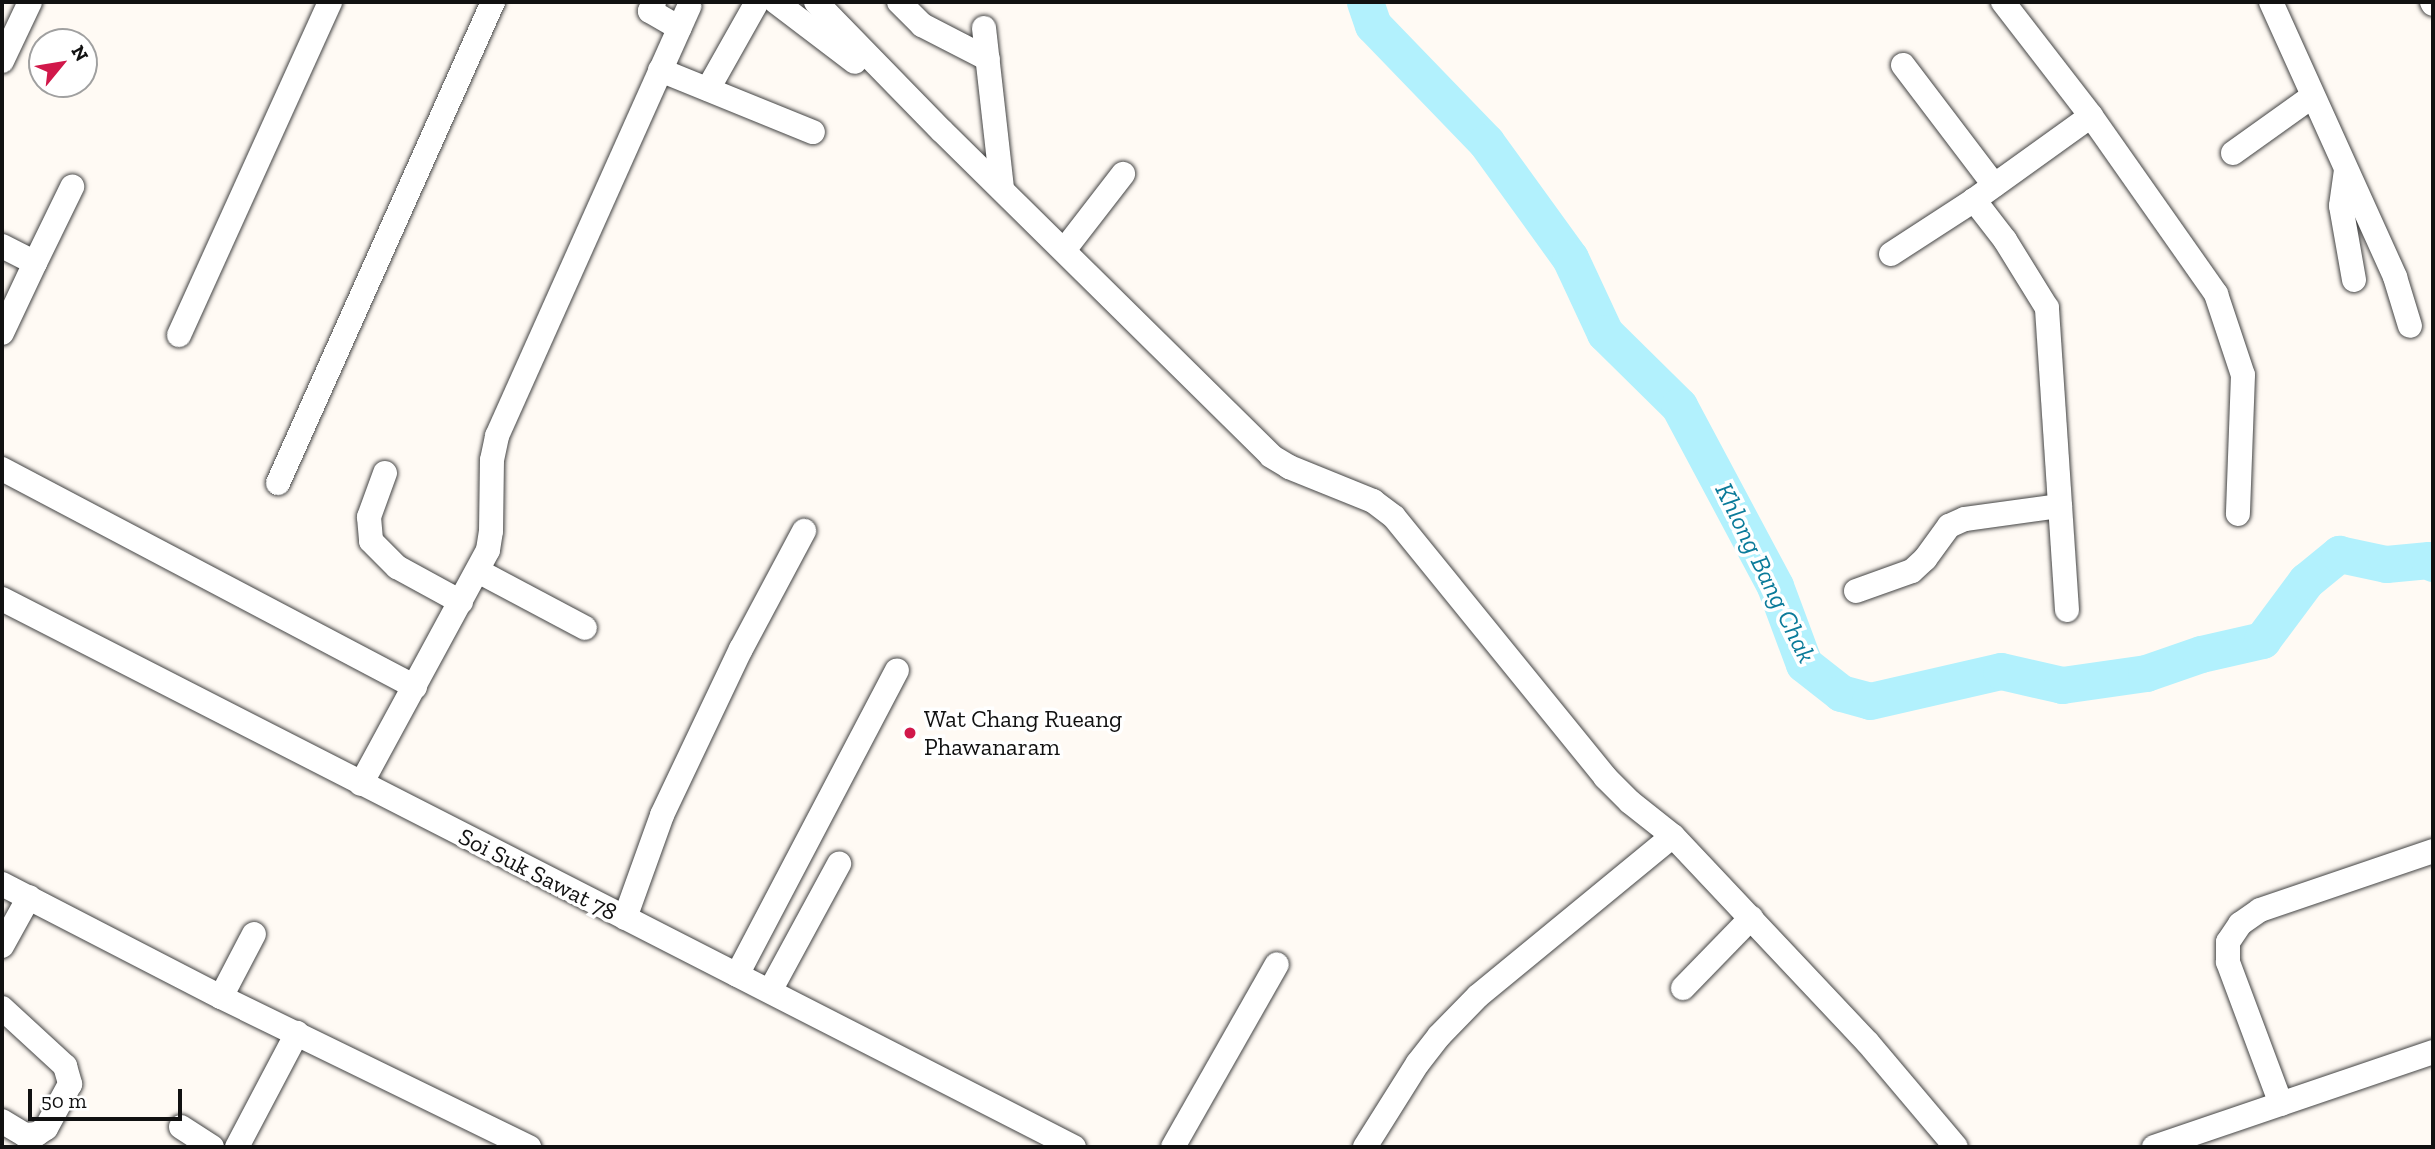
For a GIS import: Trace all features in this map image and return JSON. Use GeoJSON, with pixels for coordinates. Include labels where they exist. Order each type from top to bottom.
{"type":"FeatureCollection","features":[{"type":"Feature","properties":{"kind":"street"},"geometry":{"type":"LineString","coordinates":[[2,61],[30,2]]}},
{"type":"Feature","properties":{"kind":"street"},"geometry":{"type":"LineString","coordinates":[[179,335],[330,2]]}},
{"type":"Feature","properties":{"kind":"street"},"geometry":{"type":"LineString","coordinates":[[278,483],[493,2]]}},
{"type":"Feature","properties":{"kind":"street"},"geometry":{"type":"LineString","coordinates":[[708,89],[757,2]]}},
{"type":"Feature","properties":{"kind":"street"},"geometry":{"type":"LineString","coordinates":[[776,2],[855,62]]}},
{"type":"Feature","properties":{"kind":"street"},"geometry":{"type":"LineString","coordinates":[[816,2],[1272,456],[1289,467],[1373,501],[1394,517],[1605,776],[1630,802],[1673,836],[1751,918],[1868,1043],[1956,1147]]}},
{"type":"Feature","properties":{"kind":"street"},"geometry":{"type":"LineString","coordinates":[[899,2],[922,24],[988,59]]}},
{"type":"Feature","properties":{"kind":"street"},"geometry":{"type":"LineString","coordinates":[[2003,2],[2091,116],[2216,294],[2243,375],[2238,514]]}},
{"type":"Feature","properties":{"kind":"street"},"geometry":{"type":"LineString","coordinates":[[2271,2],[2395,277],[2410,326]]}},
{"type":"Feature","properties":{"kind":"street"},"geometry":{"type":"LineString","coordinates":[[361,784],[478,571],[491,531],[492,460],[497,436],[684,17],[645,5]]}},
{"type":"Feature","properties":{"kind":"street"},"geometry":{"type":"LineString","coordinates":[[984,29],[1002,189]]}},
{"type":"Feature","properties":{"kind":"street"},"geometry":{"type":"LineString","coordinates":[[1903,65],[1984,193],[2005,240],[2047,308],[2067,610]]}},
{"type":"Feature","properties":{"kind":"street"},"geometry":{"type":"LineString","coordinates":[[660,70],[813,132]]}},
{"type":"Feature","properties":{"kind":"street"},"geometry":{"type":"LineString","coordinates":[[2233,153],[2313,96]]}},
{"type":"Feature","properties":{"kind":"street"},"geometry":{"type":"LineString","coordinates":[[1891,254],[1984,193],[2091,116]]}},
{"type":"Feature","properties":{"kind":"street"},"geometry":{"type":"LineString","coordinates":[[2346,170],[2341,206],[2354,280]]}},
{"type":"Feature","properties":{"kind":"street"},"geometry":{"type":"LineString","coordinates":[[1065,249],[1123,174]]}},
{"type":"Feature","properties":{"kind":"street"},"geometry":{"type":"LineString","coordinates":[[2,333],[72,187]]}},
{"type":"Feature","properties":{"kind":"street"},"geometry":{"type":"LineString","coordinates":[[2,246],[35,263]]}},
{"type":"Feature","properties":{"kind":"street"},"geometry":{"type":"LineString","coordinates":[[2,469],[415,687]]}},
{"type":"Feature","properties":{"kind":"street"},"geometry":{"type":"LineString","coordinates":[[385,473],[369,517],[371,541],[397,567],[461,601]]}},
{"type":"Feature","properties":{"kind":"street"},"geometry":{"type":"LineString","coordinates":[[1856,591],[1912,570],[1925,559],[1949,526],[1965,519],[2060,506]]}},
{"type":"Feature","properties":{"kind":"street"},"geometry":{"type":"LineString","coordinates":[[625,918],[662,816],[741,649],[804,531]]}},
{"type":"Feature","properties":{"kind":"street"},"geometry":{"type":"LineString","coordinates":[[478,571],[585,628]]}},
{"type":"Feature","properties":{"kind":"street","name":"Soi Suk Sawat 78"},"geometry":{"type":"LineString","coordinates":[[2,599],[1074,1147]]}},
{"type":"Feature","properties":{"kind":"street"},"geometry":{"type":"LineString","coordinates":[[737,975],[897,670]]}},
{"type":"Feature","properties":{"kind":"street"},"geometry":{"type":"LineString","coordinates":[[1365,1147],[1418,1063],[1439,1036],[1478,996],[1673,836]]}},
{"type":"Feature","properties":{"kind":"street"},"geometry":{"type":"LineString","coordinates":[[2281,1104],[2228,962],[2228,942],[2240,924],[2260,910],[2433,851]]}},
{"type":"Feature","properties":{"kind":"street"},"geometry":{"type":"LineString","coordinates":[[770,991],[839,864]]}},
{"type":"Feature","properties":{"kind":"street"},"geometry":{"type":"LineString","coordinates":[[2,884],[221,996],[529,1147]]}},
{"type":"Feature","properties":{"kind":"street"},"geometry":{"type":"LineString","coordinates":[[2,946],[29,897]]}},
{"type":"Feature","properties":{"kind":"street"},"geometry":{"type":"LineString","coordinates":[[1683,988],[1751,918]]}},
{"type":"Feature","properties":{"kind":"street"},"geometry":{"type":"LineString","coordinates":[[221,996],[254,934]]}},
{"type":"Feature","properties":{"kind":"street"},"geometry":{"type":"LineString","coordinates":[[1173,1147],[1277,964]]}},
{"type":"Feature","properties":{"kind":"street"},"geometry":{"type":"LineString","coordinates":[[2,1008],[65,1066],[70,1084],[46,1128],[37,1134],[25,1135],[2,1121]]}},
{"type":"Feature","properties":{"kind":"street"},"geometry":{"type":"LineString","coordinates":[[237,1147],[297,1033]]}},
{"type":"Feature","properties":{"kind":"street"},"geometry":{"type":"LineString","coordinates":[[2154,1147],[2433,1052]]}},
{"type":"Feature","properties":{"kind":"street"},"geometry":{"type":"LineString","coordinates":[[181,1127],[212,1147]]}},
{"type":"Feature","properties":{"kind":"waterway","name":"Khlong Bang Chak"},"geometry":{"type":"LineString","coordinates":[[1365,2],[1373,25],[1486,142],[1570,258],[1605,333],[1679,406],[1775,586],[1804,664],[1841,693],[1870,701],[2001,671],[2062,685],[2146,673],[2201,654],[2262,640],[2306,581],[2339,554],[2386,564],[2429,560],[2433,563]]}},
{"type":"Feature","properties":{"kind":"place","name":"Wat Chang Rueang Phawanaram"},"geometry":{"type":"Point","coordinates":[910,733]}}]}
